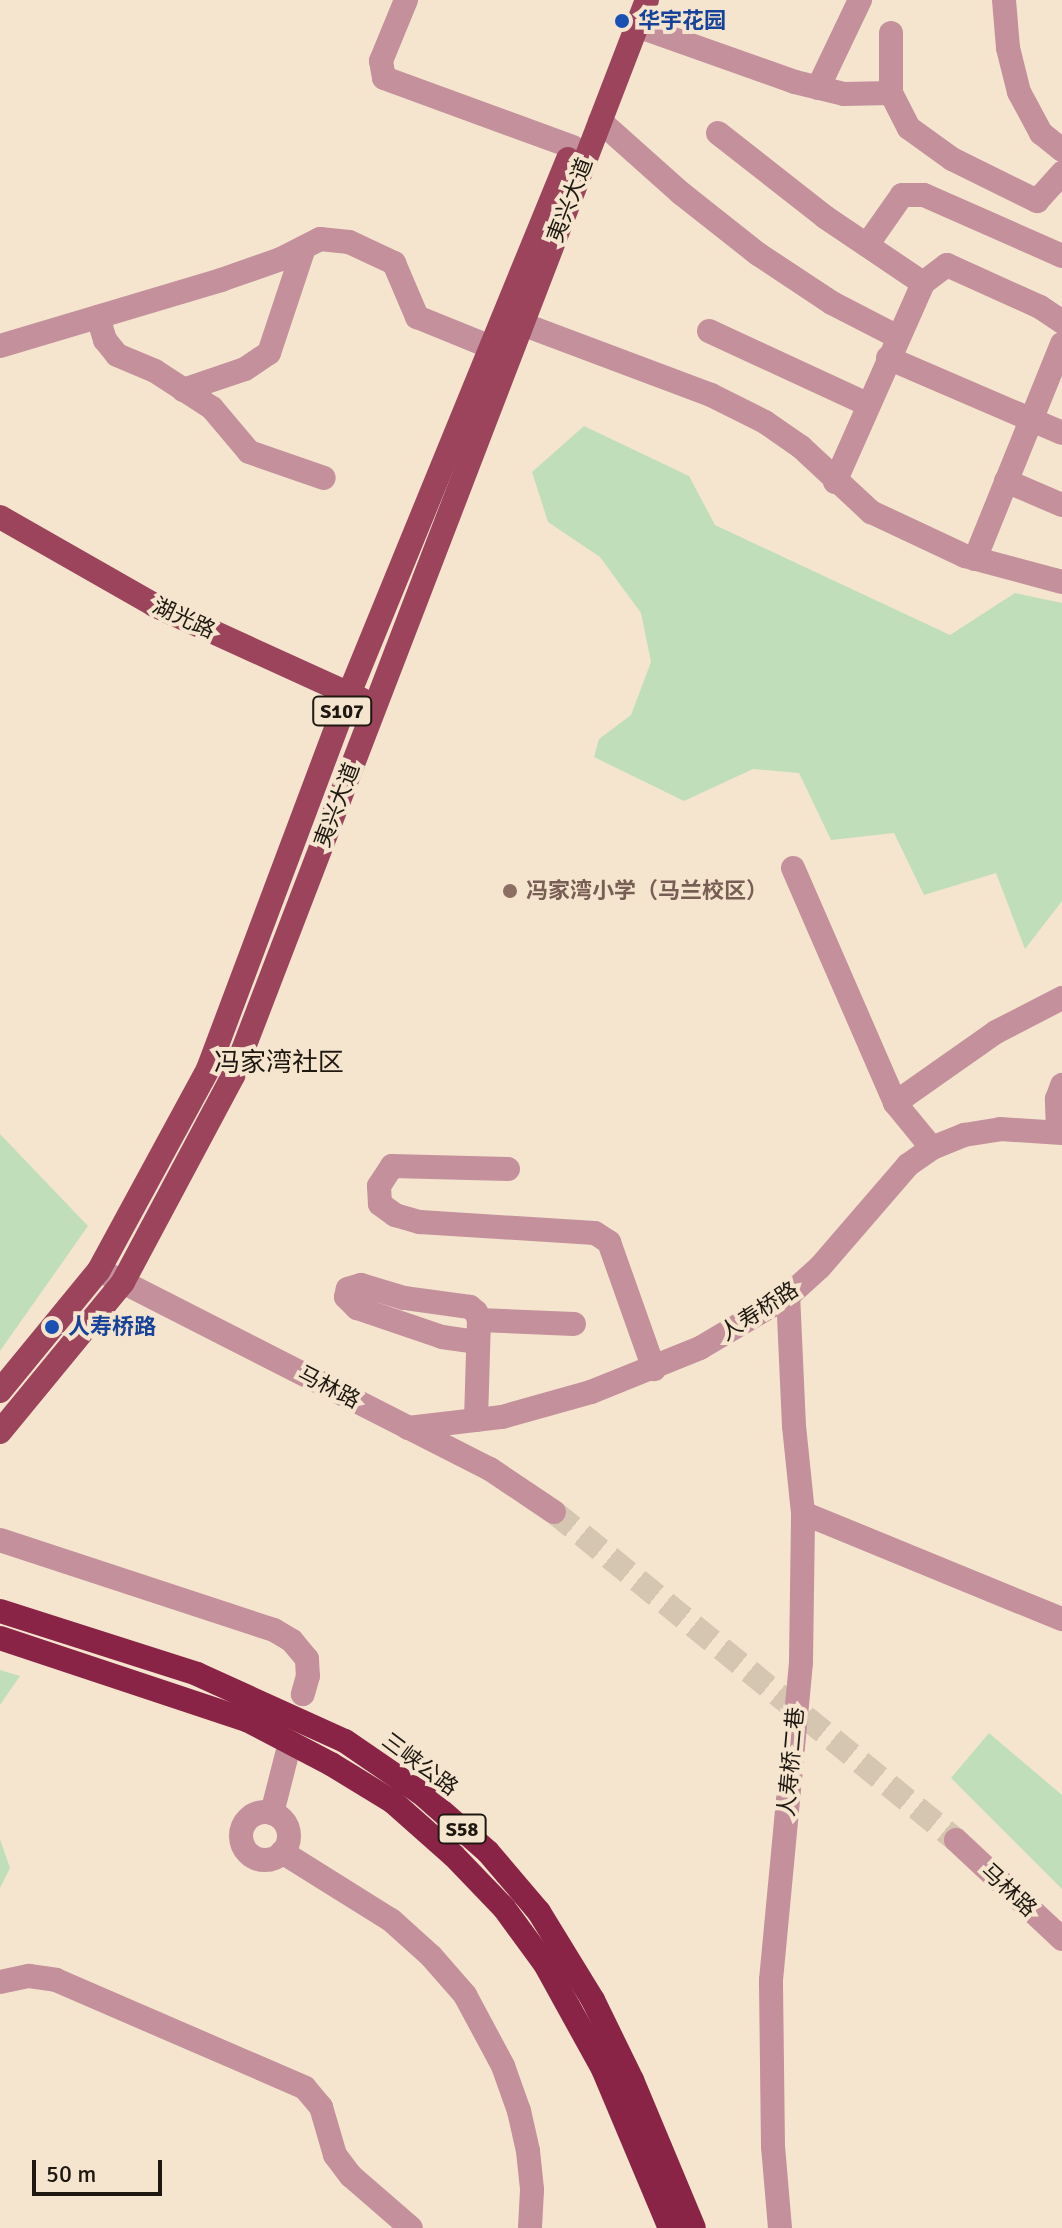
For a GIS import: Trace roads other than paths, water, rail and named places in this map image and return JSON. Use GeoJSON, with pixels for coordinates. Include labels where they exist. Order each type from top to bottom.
{"type":"FeatureCollection","features":[{"type":"Feature","properties":{"kind":"highway","name":"三峡公路"},"geometry":{"type":"LineString","coordinates":[[0,1611],[197,1674],[345,1741],[421,1793],[488,1852],[539,1912],[593,2000],[632,2080],[694,2228]]}},
{"type":"Feature","properties":{"kind":"highway","name":"三峡公路"},"geometry":{"type":"LineString","coordinates":[[0,1638],[247,1720],[393,1802],[454,1856],[504,1908],[545,1964],[603,2069],[670,2228]]}},
{"type":"Feature","properties":{"kind":"main road","name":"夷兴大道"},"geometry":{"type":"LineString","coordinates":[[0,1391],[99,1270],[208,1069],[349,694],[493,348],[630,0]]}},
{"type":"Feature","properties":{"kind":"main road","name":"夷兴大道"},"geometry":{"type":"LineString","coordinates":[[0,1432],[123,1282],[233,1076],[647,0]]}},
{"type":"Feature","properties":{"kind":"main road","name":"湖光路"},"geometry":{"type":"LineString","coordinates":[[0,517],[154,605],[375,705]]}},
{"type":"Feature","properties":{"kind":"street"},"geometry":{"type":"LineString","coordinates":[[406,0],[381,61],[384,78],[573,147]]}},
{"type":"Feature","properties":{"kind":"street"},"geometry":{"type":"LineString","coordinates":[[818,88],[860,0]]}},
{"type":"Feature","properties":{"kind":"street"},"geometry":{"type":"LineString","coordinates":[[1004,0],[1008,48],[1019,92],[1041,133],[1062,150]]}},
{"type":"Feature","properties":{"kind":"street"},"geometry":{"type":"LineString","coordinates":[[637,26],[818,88],[844,94],[891,93]]}},
{"type":"Feature","properties":{"kind":"street"},"geometry":{"type":"LineString","coordinates":[[891,33],[891,93],[909,128],[952,159],[1037,201],[1062,173]]}},
{"type":"Feature","properties":{"kind":"street"},"geometry":{"type":"LineString","coordinates":[[600,121],[682,194],[758,254],[893,347],[1031,420],[1062,433]]}},
{"type":"Feature","properties":{"kind":"street"},"geometry":{"type":"LineString","coordinates":[[718,133],[867,245],[923,283]]}},
{"type":"Feature","properties":{"kind":"street"},"geometry":{"type":"LineString","coordinates":[[867,245],[902,195],[924,195],[1062,256]]}},
{"type":"Feature","properties":{"kind":"street"},"geometry":{"type":"LineString","coordinates":[[0,346],[221,280],[320,239],[349,242],[394,263],[417,317],[493,348]]}},
{"type":"Feature","properties":{"kind":"street"},"geometry":{"type":"LineString","coordinates":[[183,390],[245,369],[269,353],[304,248]]}},
{"type":"Feature","properties":{"kind":"street"},"geometry":{"type":"LineString","coordinates":[[835,482],[923,283],[947,265],[1040,307],[1062,322]]}},
{"type":"Feature","properties":{"kind":"street"},"geometry":{"type":"LineString","coordinates":[[98,317],[105,340],[117,355],[155,371],[212,408],[249,452],[324,478]]}},
{"type":"Feature","properties":{"kind":"street"},"geometry":{"type":"LineString","coordinates":[[522,324],[711,395],[765,422],[801,447],[835,482],[871,512],[975,559],[1062,582]]}},
{"type":"Feature","properties":{"kind":"street"},"geometry":{"type":"LineString","coordinates":[[709,331],[869,405]]}},
{"type":"Feature","properties":{"kind":"street"},"geometry":{"type":"LineString","coordinates":[[975,559],[1062,345]]}},
{"type":"Feature","properties":{"kind":"street"},"geometry":{"type":"LineString","coordinates":[[1006,481],[1062,505]]}},
{"type":"Feature","properties":{"kind":"street"},"geometry":{"type":"LineString","coordinates":[[793,868],[895,1103],[932,1148]]}},
{"type":"Feature","properties":{"kind":"street"},"geometry":{"type":"LineString","coordinates":[[895,1103],[996,1032],[1061,1001]]}},
{"type":"Feature","properties":{"kind":"street"},"geometry":{"type":"LineString","coordinates":[[1060,1132],[1057,1099],[1062,1085]]}},
{"type":"Feature","properties":{"kind":"street","name":"人寿桥路"},"geometry":{"type":"LineString","coordinates":[[408,1428],[502,1417],[591,1392],[654,1369],[700,1348],[788,1296],[820,1267],[908,1165],[932,1148],[964,1135],[1000,1129],[1060,1132]]}},
{"type":"Feature","properties":{"kind":"street"},"geometry":{"type":"LineString","coordinates":[[508,1169],[392,1166],[379,1186],[380,1204],[395,1215],[420,1222],[595,1233],[609,1242],[654,1369]]}},
{"type":"Feature","properties":{"kind":"street","name":"马林路"},"geometry":{"type":"LineString","coordinates":[[99,1270],[490,1469],[554,1512]]}},
{"type":"Feature","properties":{"kind":"street","name":"人寿桥二巷"},"geometry":{"type":"LineString","coordinates":[[780,2228],[773,2147],[771,1980],[801,1662],[803,1513],[794,1426],[788,1296]]}},
{"type":"Feature","properties":{"kind":"street"},"geometry":{"type":"LineString","coordinates":[[476,1420],[479,1331],[574,1324]]}},
{"type":"Feature","properties":{"kind":"street"},"geometry":{"type":"LineString","coordinates":[[803,1513],[1062,1619]]}},
{"type":"Feature","properties":{"kind":"street"},"geometry":{"type":"LineString","coordinates":[[0,1540],[274,1630],[292,1641],[307,1659],[308,1676],[303,1694]]}},
{"type":"Feature","properties":{"kind":"street"},"geometry":{"type":"LineString","coordinates":[[272,1813],[287,1754]]}},
{"type":"Feature","properties":{"kind":"street"},"geometry":{"type":"LineString","coordinates":[[272,1813],[288,1829],[282,1852],[268,1859],[259,1858],[243,1844],[242,1829],[251,1817],[272,1813]]}},
{"type":"Feature","properties":{"kind":"street","name":"马林路"},"geometry":{"type":"LineString","coordinates":[[956,1840],[1062,1939]]}},
{"type":"Feature","properties":{"kind":"street"},"geometry":{"type":"LineString","coordinates":[[282,1852],[391,1920],[431,1956],[465,1995],[503,2066],[519,2111],[528,2151],[530,2228]]}},
{"type":"Feature","properties":{"kind":"street"},"geometry":{"type":"LineString","coordinates":[[0,1982],[29,1976],[56,1980],[305,2088],[321,2107],[335,2155],[351,2176],[411,2228]]}},
{"type":"Feature","properties":{"kind":"tunnel"},"geometry":{"type":"LineString","coordinates":[[554,1512],[956,1840]]}},
{"type":"Feature","properties":{"kind":"place","name":"华宇花园"},"geometry":{"type":"Point","coordinates":[622,21]}},
{"type":"Feature","properties":{"kind":"place","name":"冯家湾小学（马兰校区）"},"geometry":{"type":"Point","coordinates":[510,891]}},
{"type":"Feature","properties":{"kind":"place","name":"人寿桥路"},"geometry":{"type":"Point","coordinates":[52,1327]}},
{"type":"Feature","properties":{"kind":"district","name":"冯家湾社区"},"geometry":{"type":"Point","coordinates":[279,1064]}}]}
